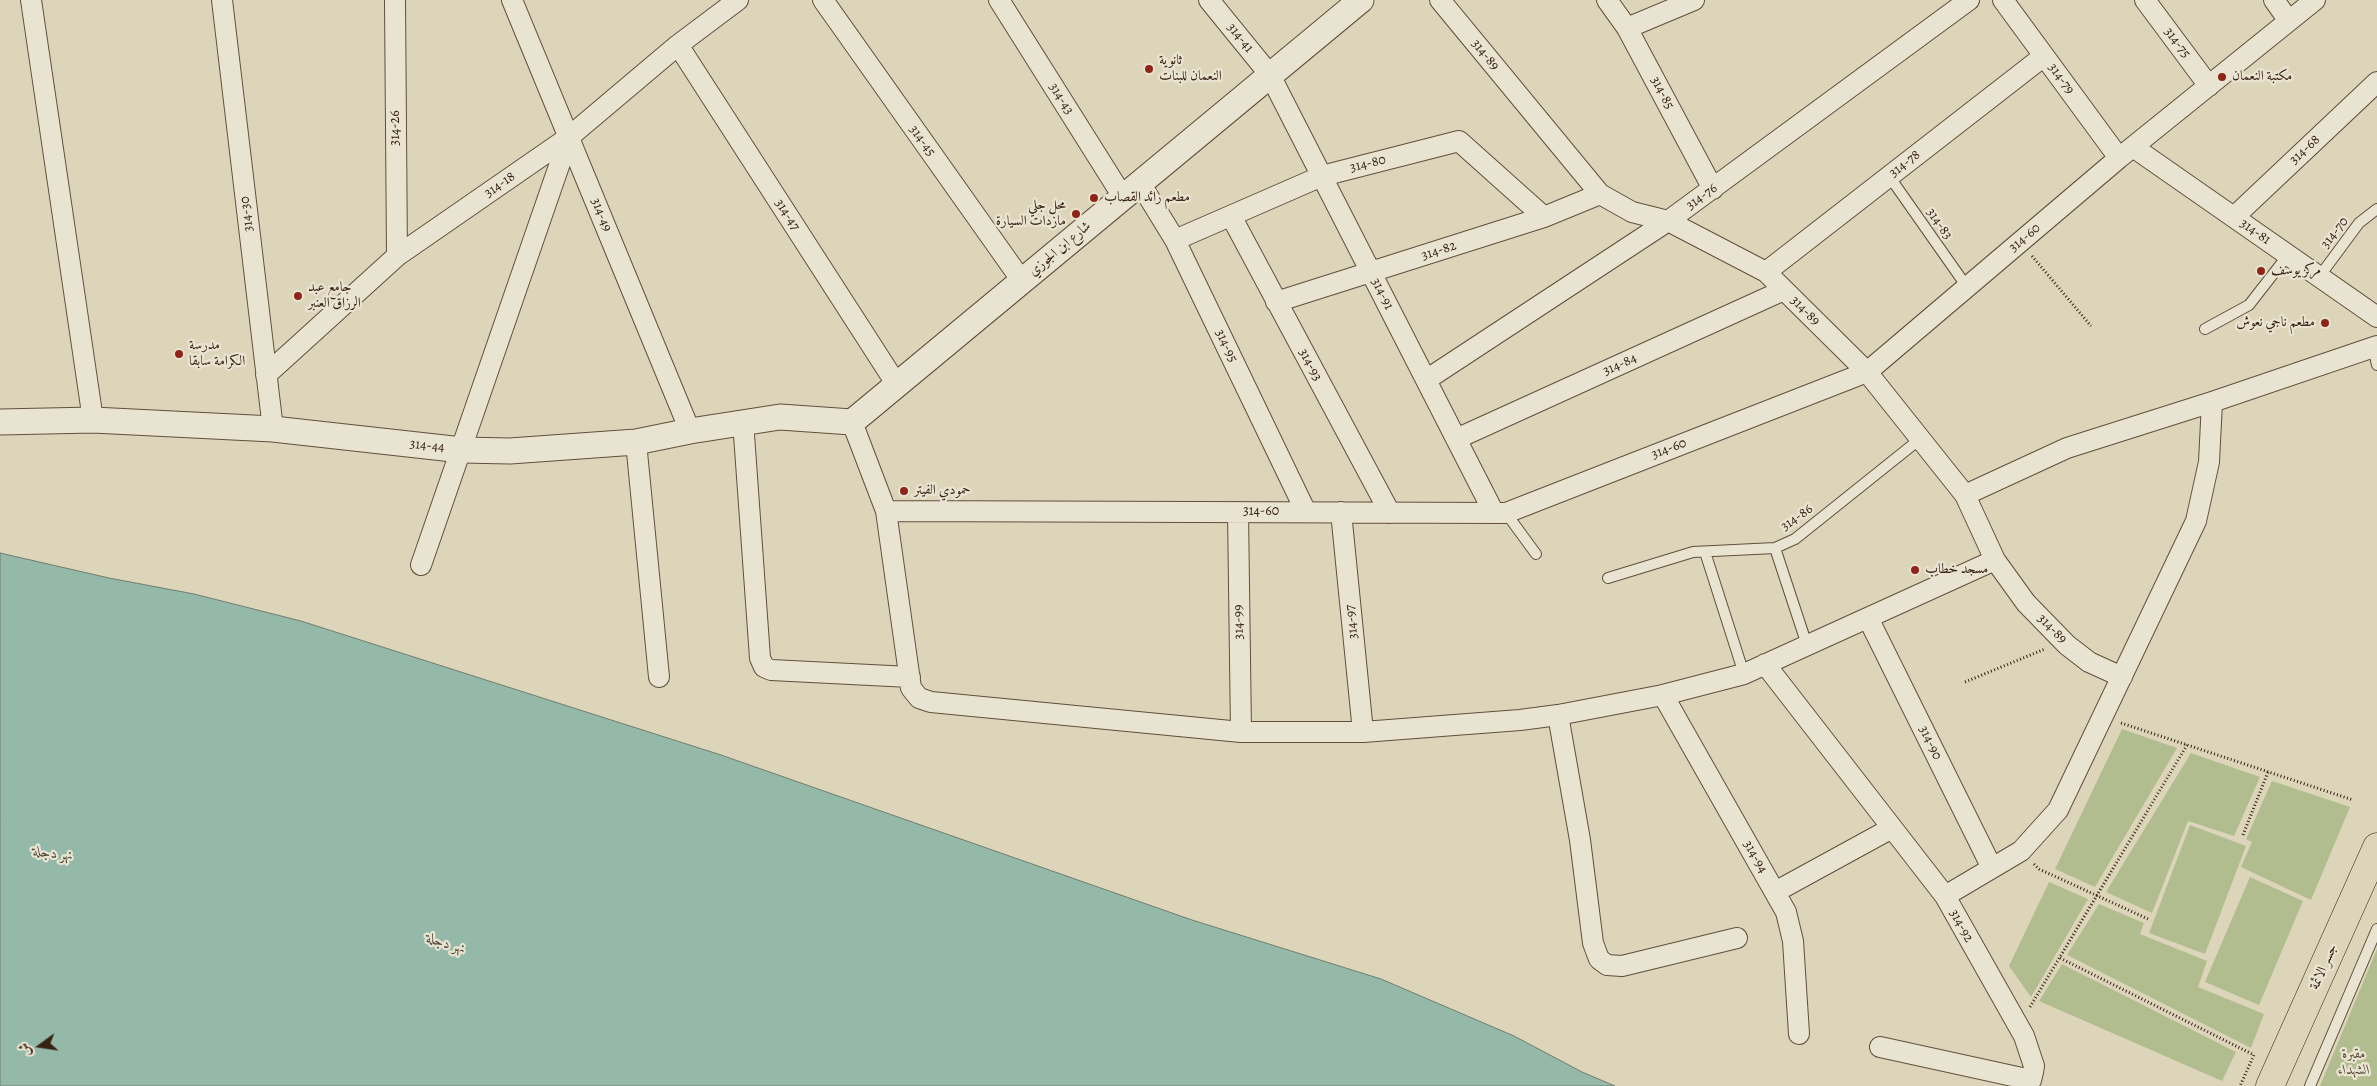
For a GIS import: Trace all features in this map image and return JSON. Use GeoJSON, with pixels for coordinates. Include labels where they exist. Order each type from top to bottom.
{"type":"FeatureCollection","features":[{"type":"Feature","properties":{"kind":"main road","name":"جسر الائمة"},"geometry":{"type":"LineString","coordinates":[[2270,1086],[2377,847]]}},
{"type":"Feature","properties":{"kind":"street"},"geometry":{"type":"LineString","coordinates":[[31,0],[93,420]]}},
{"type":"Feature","properties":{"kind":"street","name":"314-30"},"geometry":{"type":"LineString","coordinates":[[222,0],[273,429]]}},
{"type":"Feature","properties":{"kind":"street","name":"314-26"},"geometry":{"type":"LineString","coordinates":[[395,0],[397,256]]}},
{"type":"Feature","properties":{"kind":"street","name":"314-49"},"geometry":{"type":"LineString","coordinates":[[512,0],[690,431]]}},
{"type":"Feature","properties":{"kind":"street","name":"314-18"},"geometry":{"type":"LineString","coordinates":[[266,375],[397,256],[570,137],[678,44],[738,0]]}},
{"type":"Feature","properties":{"kind":"street","name":"314-45"},"geometry":{"type":"LineString","coordinates":[[823,0],[1022,281]]}},
{"type":"Feature","properties":{"kind":"street","name":"314-43"},"geometry":{"type":"LineString","coordinates":[[999,0],[1131,190]]}},
{"type":"Feature","properties":{"kind":"street","name":"314-41"},"geometry":{"type":"LineString","coordinates":[[1209,0],[1270,75]]}},
{"type":"Feature","properties":{"kind":"street","name":"شارع ابن الجوزي"},"geometry":{"type":"LineString","coordinates":[[852,422],[1361,0]]}},
{"type":"Feature","properties":{"kind":"street","name":"314-89"},"geometry":{"type":"LineString","coordinates":[[1440,0],[1600,194],[1632,212],[1668,222],[1766,272],[1867,372],[1965,495],[1995,560],[2026,603],[2064,641],[2089,662],[2122,677]]}},
{"type":"Feature","properties":{"kind":"street","name":"314-85"},"geometry":{"type":"LineString","coordinates":[[1607,0],[1627,28],[1713,188]]}},
{"type":"Feature","properties":{"kind":"street"},"geometry":{"type":"LineString","coordinates":[[1627,28],[1694,0]]}},
{"type":"Feature","properties":{"kind":"street","name":"314-76"},"geometry":{"type":"LineString","coordinates":[[1426,380],[1668,222],[1969,0]]}},
{"type":"Feature","properties":{"kind":"street","name":"314-79"},"geometry":{"type":"LineString","coordinates":[[2003,0],[2044,56],[2126,153]]}},
{"type":"Feature","properties":{"kind":"street","name":"314-75"},"geometry":{"type":"LineString","coordinates":[[2145,0],[2208,86]]}},
{"type":"Feature","properties":{"kind":"street"},"geometry":{"type":"LineString","coordinates":[[2274,0],[2289,21]]}},
{"type":"Feature","properties":{"kind":"street","name":"314-60"},"geometry":{"type":"LineString","coordinates":[[886,511],[1500,513],[1867,372],[2126,153],[2316,0]]}},
{"type":"Feature","properties":{"kind":"street","name":"314-47"},"geometry":{"type":"LineString","coordinates":[[678,44],[896,385]]}},
{"type":"Feature","properties":{"kind":"street","name":"314-78"},"geometry":{"type":"LineString","coordinates":[[1766,272],[2044,56]]}},
{"type":"Feature","properties":{"kind":"street","name":"314-91"},"geometry":{"type":"LineString","coordinates":[[1270,75],[1456,440],[1500,513]]}},
{"type":"Feature","properties":{"kind":"street","name":"314-68"},"geometry":{"type":"LineString","coordinates":[[2234,217],[2377,82]]}},
{"type":"Feature","properties":{"kind":"street"},"geometry":{"type":"LineString","coordinates":[[421,565],[570,137]]}},
{"type":"Feature","properties":{"kind":"street","name":"314-80"},"geometry":{"type":"LineString","coordinates":[[1176,240],[1322,176],[1459,141],[1544,217]]}},
{"type":"Feature","properties":{"kind":"street","name":"314-81"},"geometry":{"type":"LineString","coordinates":[[2126,153],[2234,217],[2377,317]]}},
{"type":"Feature","properties":{"kind":"street","name":"314-95"},"geometry":{"type":"LineString","coordinates":[[1131,190],[1176,240],[1306,512]]}},
{"type":"Feature","properties":{"kind":"street","name":"314-82"},"geometry":{"type":"LineString","coordinates":[[1276,302],[1544,217],[1600,194]]}},
{"type":"Feature","properties":{"kind":"street","name":"314-93"},"geometry":{"type":"LineString","coordinates":[[1231,216],[1390,513]]}},
{"type":"Feature","properties":{"kind":"street","name":"314-84"},"geometry":{"type":"LineString","coordinates":[[1456,440],[1784,290]]}},
{"type":"Feature","properties":{"kind":"street"},"geometry":{"type":"LineString","coordinates":[[1965,495],[2067,448],[2376,353]]}},
{"type":"Feature","properties":{"kind":"street"},"geometry":{"type":"LineString","coordinates":[[1945,896],[2021,851],[2058,810],[2196,521],[2209,462],[2212,402]]}},
{"type":"Feature","properties":{"kind":"street","name":"314-44"},"geometry":{"type":"LineString","coordinates":[[0,422],[93,420],[273,429],[462,450],[510,451],[636,442],[743,421],[780,417],[852,422]]}},
{"type":"Feature","properties":{"kind":"street"},"geometry":{"type":"LineString","coordinates":[[743,421],[760,658],[764,667],[771,670],[910,677]]}},
{"type":"Feature","properties":{"kind":"street"},"geometry":{"type":"LineString","coordinates":[[852,422],[886,511],[912,688],[919,698],[931,702],[1241,732],[1363,732],[1558,715],[1663,695],[1744,674],[1995,560]]}},
{"type":"Feature","properties":{"kind":"street"},"geometry":{"type":"LineString","coordinates":[[636,442],[659,677]]}},
{"type":"Feature","properties":{"kind":"street","name":"314-99"},"geometry":{"type":"LineString","coordinates":[[1238,512],[1241,732]]}},
{"type":"Feature","properties":{"kind":"street","name":"314-97"},"geometry":{"type":"LineString","coordinates":[[1341,512],[1363,732]]}},
{"type":"Feature","properties":{"kind":"street","name":"314-90"},"geometry":{"type":"LineString","coordinates":[[1868,618],[1992,868]]}},
{"type":"Feature","properties":{"kind":"street","name":"314-92"},"geometry":{"type":"LineString","coordinates":[[1765,664],[1945,896],[2024,1036],[2034,1066],[2030,1080],[1880,1047]]}},
{"type":"Feature","properties":{"kind":"street","name":"314-94"},"geometry":{"type":"LineString","coordinates":[[1663,695],[1775,892],[1791,924],[1799,1034]]}},
{"type":"Feature","properties":{"kind":"street"},"geometry":{"type":"LineString","coordinates":[[1558,715],[1580,840],[1593,943],[1599,959],[1607,965],[1622,966],[1737,938]]}},
{"type":"Feature","properties":{"kind":"street"},"geometry":{"type":"LineString","coordinates":[[1775,892],[1892,828]]}},
{"type":"Feature","properties":{"kind":"lane"},"geometry":{"type":"LineString","coordinates":[[2285,0],[2289,21]]}},
{"type":"Feature","properties":{"kind":"lane","name":"314-83"},"geometry":{"type":"LineString","coordinates":[[1889,176],[1968,287]]}},
{"type":"Feature","properties":{"kind":"lane","name":"314-70"},"geometry":{"type":"LineString","coordinates":[[2319,277],[2360,223],[2377,208]]}},
{"type":"Feature","properties":{"kind":"lane"},"geometry":{"type":"LineString","coordinates":[[2205,329],[2249,305],[2288,255]]}},
{"type":"Feature","properties":{"kind":"lane","name":"314-86"},"geometry":{"type":"LineString","coordinates":[[1608,578],[1693,552],[1775,548],[1795,539],[1920,439]]}},
{"type":"Feature","properties":{"kind":"lane"},"geometry":{"type":"LineString","coordinates":[[1500,513],[1536,554]]}},
{"type":"Feature","properties":{"kind":"lane"},"geometry":{"type":"LineString","coordinates":[[1775,548],[1807,645]]}},
{"type":"Feature","properties":{"kind":"lane"},"geometry":{"type":"LineString","coordinates":[[1705,552],[1744,674]]}},
{"type":"Feature","properties":{"kind":"lane"},"geometry":{"type":"LineString","coordinates":[[2310,1086],[2377,929]]}},
{"type":"Feature","properties":{"kind":"path"},"geometry":{"type":"LineString","coordinates":[[2020,242],[2091,326]]}},
{"type":"Feature","properties":{"kind":"path"},"geometry":{"type":"LineString","coordinates":[[1965,682],[2064,641]]}},
{"type":"Feature","properties":{"kind":"path"},"geometry":{"type":"LineString","coordinates":[[2104,717],[2353,800]]}},
{"type":"Feature","properties":{"kind":"path"},"geometry":{"type":"LineString","coordinates":[[2015,1020],[2026,1013],[2187,744]]}},
{"type":"Feature","properties":{"kind":"path"},"geometry":{"type":"LineString","coordinates":[[2243,835],[2268,772]]}},
{"type":"Feature","properties":{"kind":"path"},"geometry":{"type":"LineString","coordinates":[[2021,851],[2039,869],[2148,919]]}},
{"type":"Feature","properties":{"kind":"path"},"geometry":{"type":"LineString","coordinates":[[2060,958],[2254,1056],[2240,1086]]}},
{"type":"Feature","properties":{"kind":"green space"},"geometry":{"type":"Polygon","coordinates":[[[2122,729],[2177,748],[2095,887],[2055,869],[2122,729]]]}},
{"type":"Feature","properties":{"kind":"green space"},"geometry":{"type":"Polygon","coordinates":[[[2191,753],[2260,777],[2234,836],[2188,821],[2152,913],[2106,892],[2191,753]]]}},
{"type":"Feature","properties":{"kind":"green space"},"geometry":{"type":"Polygon","coordinates":[[[2272,781],[2350,807],[2311,900],[2241,867],[2252,842],[2246,839],[2272,781]]]}},
{"type":"Feature","properties":{"kind":"green space"},"geometry":{"type":"Polygon","coordinates":[[[2190,825],[2246,846],[2205,954],[2149,933],[2190,825]]]}},
{"type":"Feature","properties":{"kind":"green space"},"geometry":{"type":"Polygon","coordinates":[[[2250,877],[2303,901],[2259,1005],[2205,982],[2250,877]]]}},
{"type":"Feature","properties":{"kind":"green space"},"geometry":{"type":"Polygon","coordinates":[[[2049,882],[2088,899],[2031,997],[2009,966],[2049,882]]]}},
{"type":"Feature","properties":{"kind":"green space"},"geometry":{"type":"Polygon","coordinates":[[[2099,904],[2144,923],[2140,934],[2207,961],[2198,987],[2264,1014],[2251,1048],[2067,955],[2099,904]]]}},
{"type":"Feature","properties":{"kind":"green space","name":"مقبرة الشهداء"},"geometry":{"type":"Polygon","coordinates":[[[2377,949],[2377,1086],[2320,1086],[2377,949]]]}},
{"type":"Feature","properties":{"kind":"green space"},"geometry":{"type":"Polygon","coordinates":[[[2062,964],[2236,1052],[2222,1081],[2039,1001],[2062,964]]]}},
{"type":"Feature","properties":{"kind":"water","name":"نهر دجلة"},"geometry":{"type":"Polygon","coordinates":[[[0,553],[109,578],[194,594],[301,621],[721,755],[1192,920],[1381,979],[1514,1036],[1582,1072],[1615,1086],[0,1086],[0,553]]]}},
{"type":"Feature","properties":{"kind":"place","name":"ثانوية النعمان للبنات"},"geometry":{"type":"Point","coordinates":[1149,69]}},
{"type":"Feature","properties":{"kind":"place","name":"مكتبة النعمان"},"geometry":{"type":"Point","coordinates":[2222,77]}},
{"type":"Feature","properties":{"kind":"place","name":"مطعم رائد القصاب"},"geometry":{"type":"Point","coordinates":[1094,198]}},
{"type":"Feature","properties":{"kind":"place","name":"محل جلي مازدات السيارة"},"geometry":{"type":"Point","coordinates":[1076,214]}},
{"type":"Feature","properties":{"kind":"place","name":"مركز يوسف"},"geometry":{"type":"Point","coordinates":[2261,271]}},
{"type":"Feature","properties":{"kind":"place","name":"جامع عبد الرزاق العنبر"},"geometry":{"type":"Point","coordinates":[298,296]}},
{"type":"Feature","properties":{"kind":"place","name":"مطعم ناجي نعوش"},"geometry":{"type":"Point","coordinates":[2325,323]}},
{"type":"Feature","properties":{"kind":"place","name":"مدرسة الكرامة سابقا"},"geometry":{"type":"Point","coordinates":[179,354]}},
{"type":"Feature","properties":{"kind":"place","name":"حمودي الفيتر"},"geometry":{"type":"Point","coordinates":[904,491]}},
{"type":"Feature","properties":{"kind":"place","name":"مسجد خطاب"},"geometry":{"type":"Point","coordinates":[1915,570]}}]}
